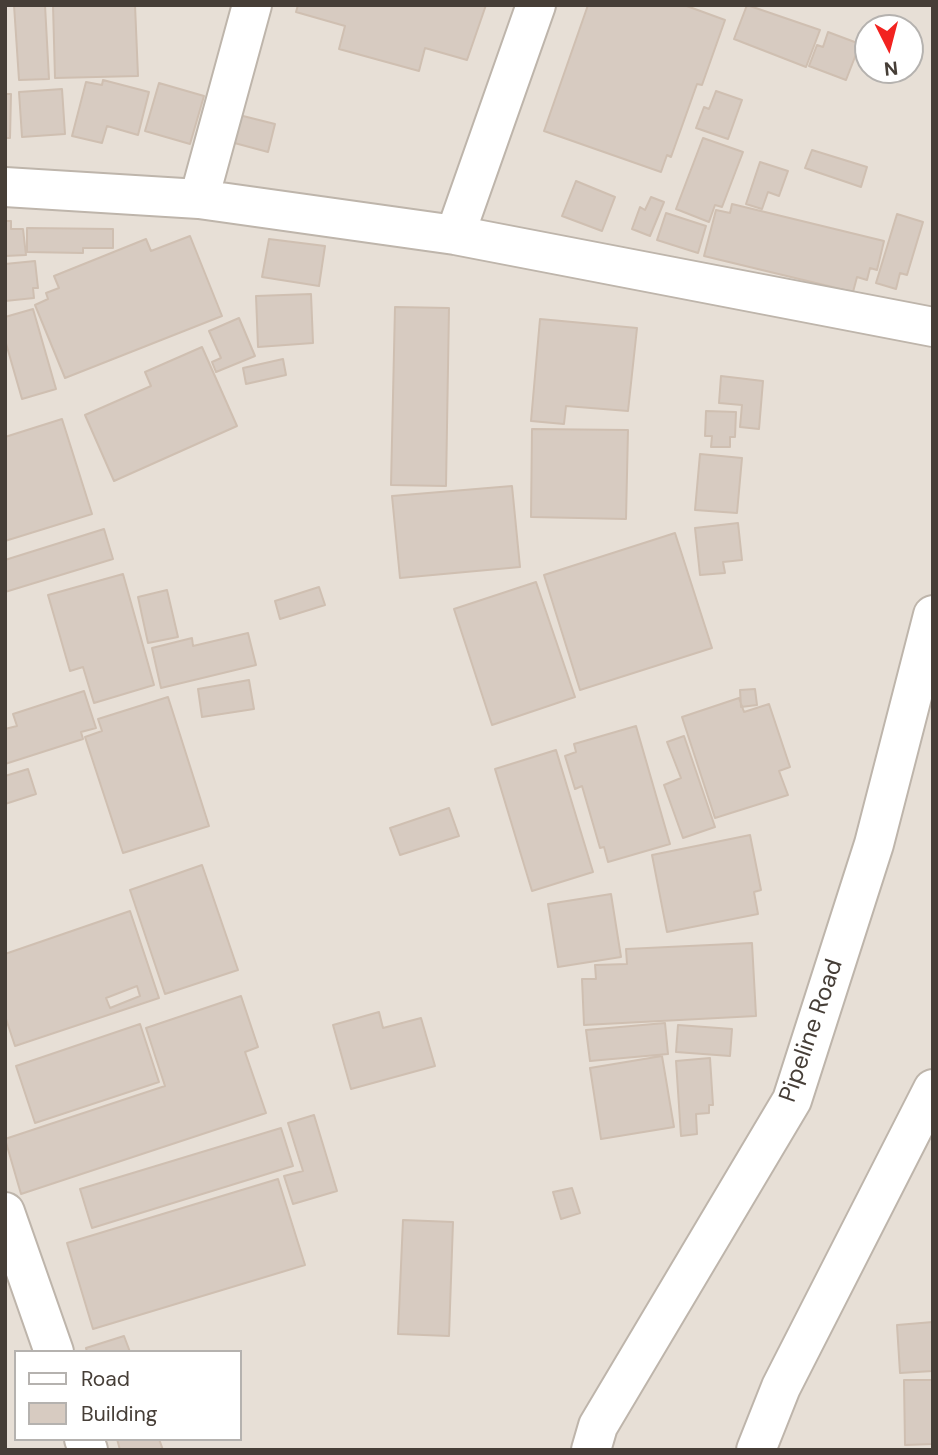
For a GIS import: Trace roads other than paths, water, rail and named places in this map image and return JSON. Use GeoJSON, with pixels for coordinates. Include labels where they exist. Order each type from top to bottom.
{"type":"FeatureCollection","features":[{"type":"Feature","properties":{"kind":"street"},"geometry":{"type":"LineString","coordinates":[[199,199],[252,5]]}},
{"type":"Feature","properties":{"kind":"street"},"geometry":{"type":"LineString","coordinates":[[454,235],[536,5]]}},
{"type":"Feature","properties":{"kind":"street"},"geometry":{"type":"LineString","coordinates":[[5,187],[199,199],[454,235],[933,327]]}},
{"type":"Feature","properties":{"kind":"street","name":"Pipeline Road"},"geometry":{"type":"LineString","coordinates":[[591,1450],[598,1426],[792,1100],[874,844],[933,615]]}},
{"type":"Feature","properties":{"kind":"street"},"geometry":{"type":"LineString","coordinates":[[757,1450],[781,1387],[933,1088]]}},
{"type":"Feature","properties":{"kind":"street"},"geometry":{"type":"LineString","coordinates":[[5,1212],[53,1350]]}}]}
